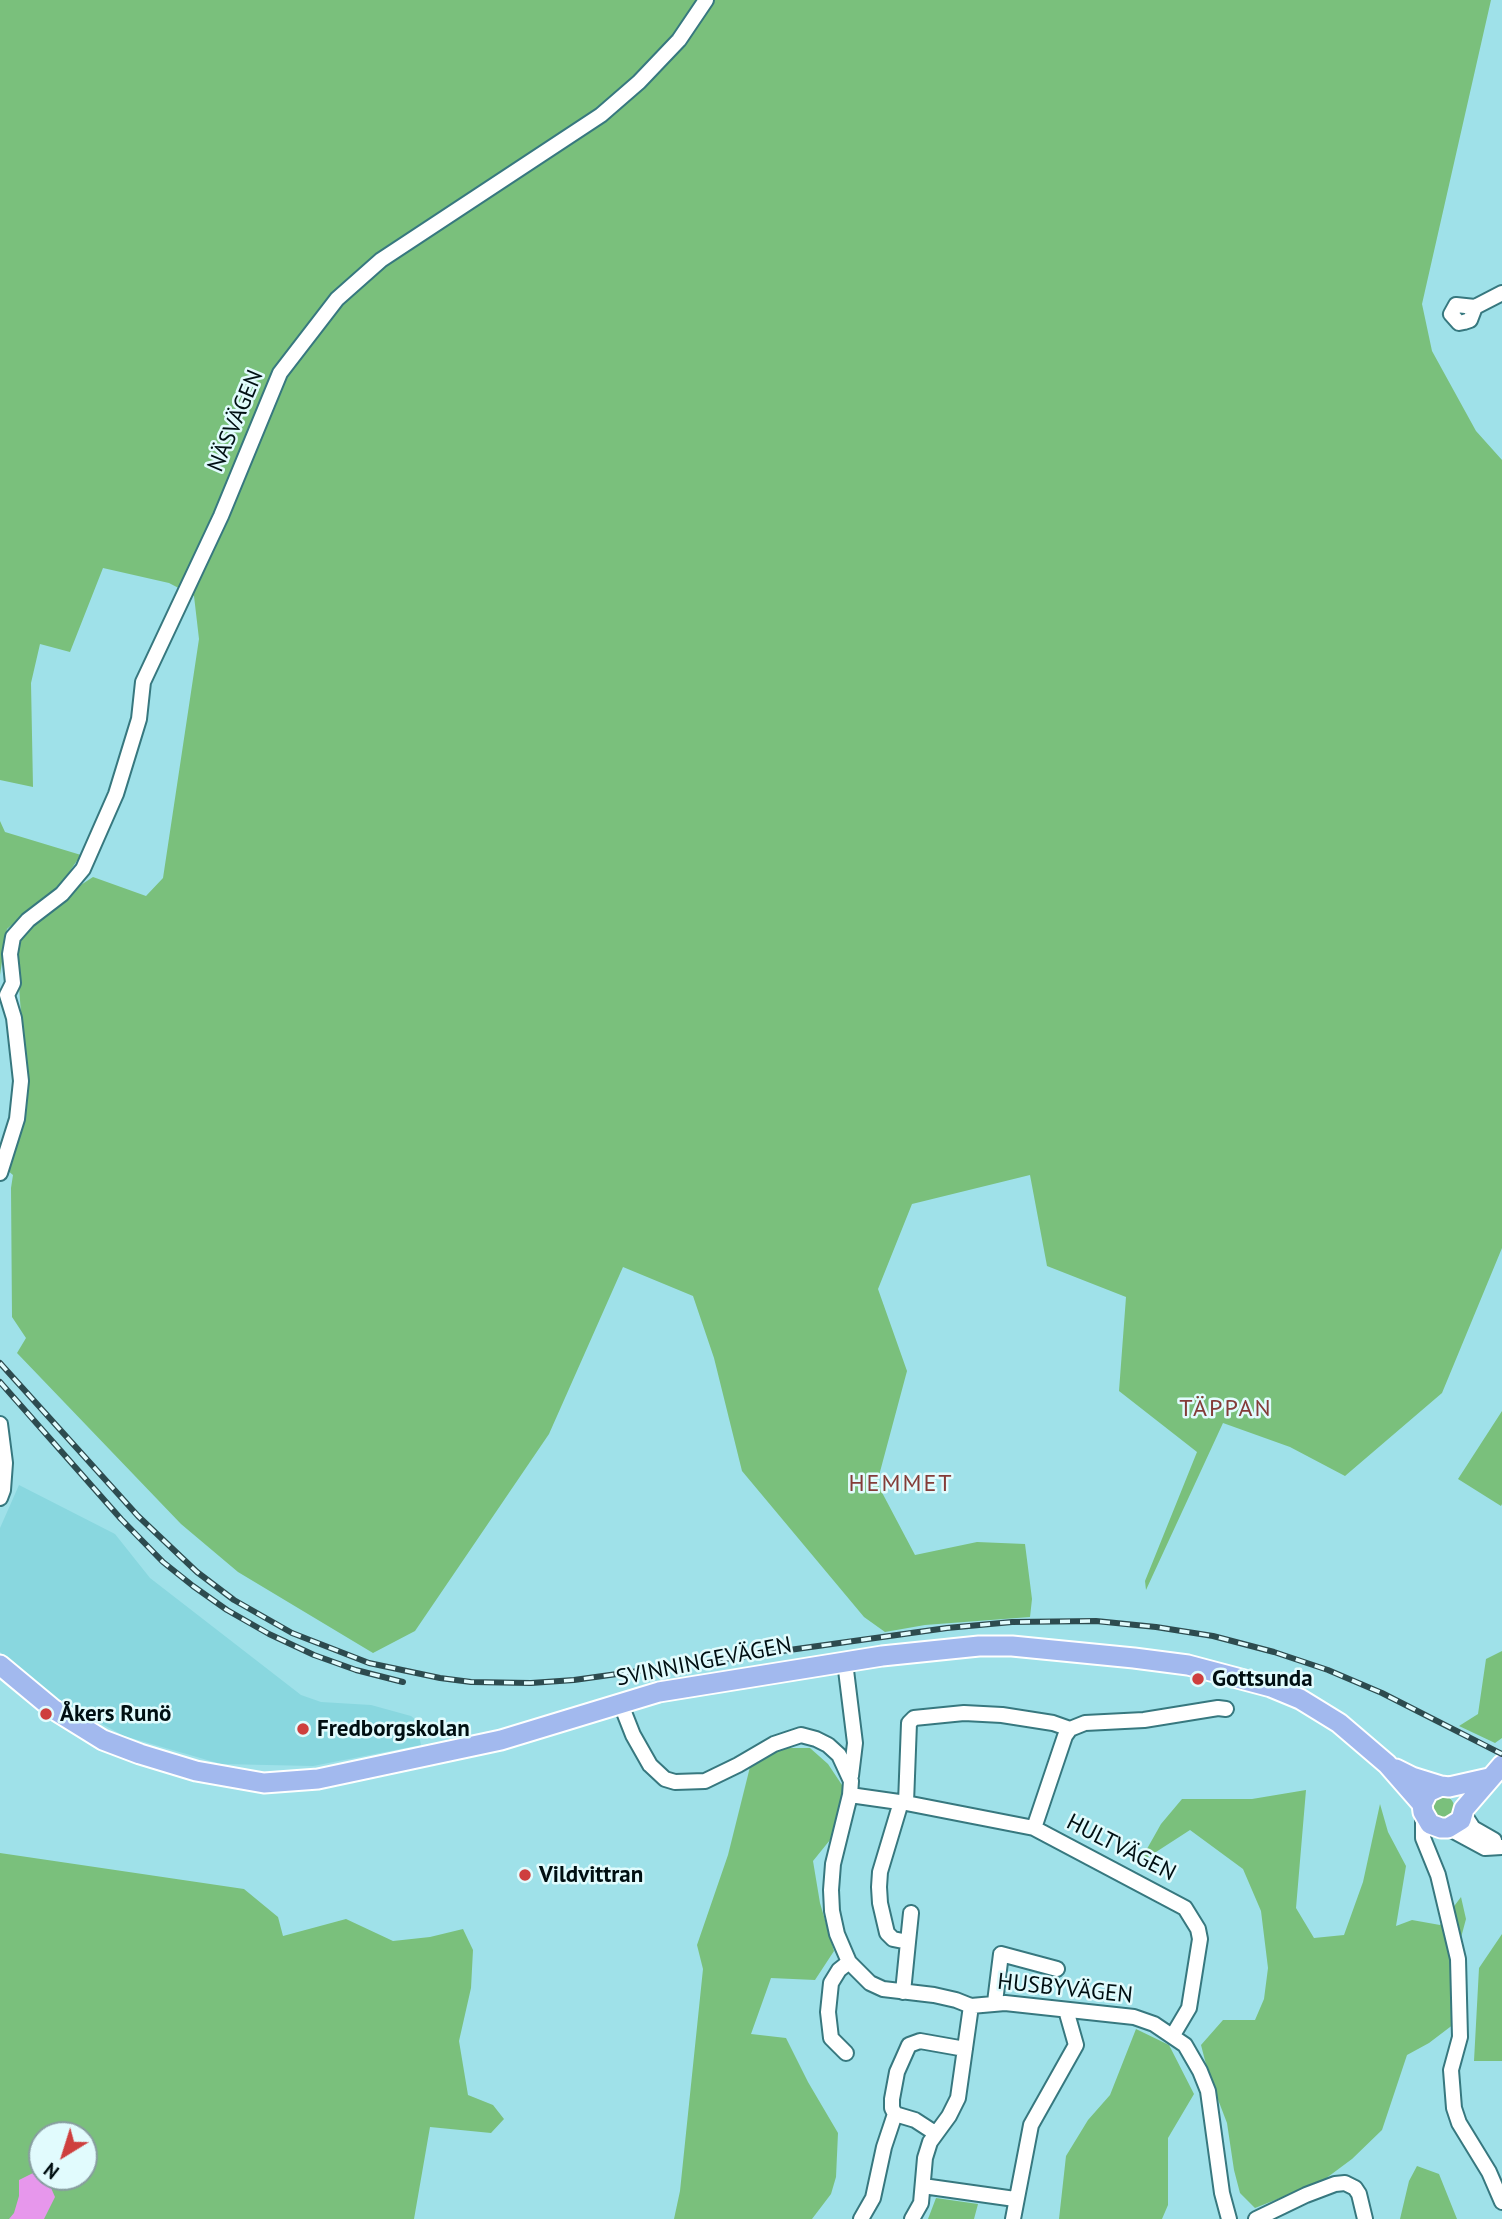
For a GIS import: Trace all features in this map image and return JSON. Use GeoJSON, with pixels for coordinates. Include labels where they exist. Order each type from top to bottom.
{"type":"FeatureCollection","features":[{"type":"Feature","properties":{"kind":"main road","name":"SVINNINGEVÄGEN"},"geometry":{"type":"LineString","coordinates":[[0,1665],[53,1709],[103,1740],[196,1771],[264,1783],[318,1779],[501,1740],[620,1702],[702,1684],[883,1656],[1012,1646],[1188,1665],[1271,1687],[1300,1699],[1339,1723],[1387,1764],[1423,1808],[1430,1824],[1457,1822]]}},
{"type":"Feature","properties":{"kind":"main road","name":"SVINNINGEVÄGEN"},"geometry":{"type":"LineString","coordinates":[[1387,1764],[1412,1777],[1445,1786]]}},
{"type":"Feature","properties":{"kind":"main road"},"geometry":{"type":"LineString","coordinates":[[1423,1808],[1428,1792],[1495,1771]]}},
{"type":"Feature","properties":{"kind":"main road"},"geometry":{"type":"LineString","coordinates":[[1457,1822],[1495,1771]]}},
{"type":"Feature","properties":{"kind":"main road"},"geometry":{"type":"LineString","coordinates":[[1445,1786],[1458,1791],[1462,1797],[1457,1822]]}},
{"type":"Feature","properties":{"kind":"street","name":"NÄSVÄGEN"},"geometry":{"type":"LineString","coordinates":[[0,1173],[17,1119],[20,1081],[14,1018],[3,995],[13,983],[10,954],[13,937],[28,920],[62,894],[83,869],[105,819],[131,747],[139,719],[143,682],[221,516],[280,373],[337,299],[381,260],[601,115],[639,82],[679,40],[706,0]]}},
{"type":"Feature","properties":{"kind":"street"},"geometry":{"type":"LineString","coordinates":[[1475,307],[1502,293]]}},
{"type":"Feature","properties":{"kind":"street"},"geometry":{"type":"LineString","coordinates":[[0,1424],[5,1463],[0,1498]]}},
{"type":"Feature","properties":{"kind":"street","name":"HUSBYVÄGEN"},"geometry":{"type":"LineString","coordinates":[[845,1662],[855,1743],[851,1788],[833,1864],[831,1890],[837,1934],[849,1962],[870,1983],[883,1989],[934,1995],[971,2006],[995,2002],[1135,2017],[1173,2035],[1185,2045],[1208,2091],[1222,2193],[1229,2219]]}},
{"type":"Feature","properties":{"kind":"street"},"geometry":{"type":"LineString","coordinates":[[620,1702],[633,1735],[650,1765],[665,1779],[674,1782],[705,1781],[774,1744],[801,1735],[828,1745],[839,1755],[851,1788]]}},
{"type":"Feature","properties":{"kind":"street"},"geometry":{"type":"LineString","coordinates":[[1034,1828],[1070,1729],[1085,1723],[1144,1720],[1226,1709]]}},
{"type":"Feature","properties":{"kind":"street"},"geometry":{"type":"LineString","coordinates":[[908,1942],[893,1939],[887,1933],[879,1887],[880,1871],[904,1802],[908,1723],[914,1718],[964,1713],[1002,1715],[1053,1723],[1070,1729]]}},
{"type":"Feature","properties":{"kind":"street","name":"HULTVÄGEN"},"geometry":{"type":"LineString","coordinates":[[851,1788],[904,1802],[1034,1828],[1179,1903],[1189,1912],[1200,1939],[1189,2008],[1173,2035]]}},
{"type":"Feature","properties":{"kind":"street"},"geometry":{"type":"LineString","coordinates":[[1423,1808],[1423,1839],[1431,1854],[1458,1959],[1460,2037],[1451,2070],[1454,2108],[1502,2202]]}},
{"type":"Feature","properties":{"kind":"street"},"geometry":{"type":"LineString","coordinates":[[1431,1854],[1432,1843],[1457,1822]]}},
{"type":"Feature","properties":{"kind":"street"},"geometry":{"type":"LineString","coordinates":[[1457,1822],[1485,1847],[1502,1845]]}},
{"type":"Feature","properties":{"kind":"street"},"geometry":{"type":"LineString","coordinates":[[1457,1822],[1502,1845]]}},
{"type":"Feature","properties":{"kind":"street"},"geometry":{"type":"LineString","coordinates":[[903,1992],[911,1913]]}},
{"type":"Feature","properties":{"kind":"street"},"geometry":{"type":"LineString","coordinates":[[995,2002],[1001,1954],[1057,1969]]}},
{"type":"Feature","properties":{"kind":"street"},"geometry":{"type":"LineString","coordinates":[[846,2053],[831,2038],[828,2012],[831,1983],[839,1970],[849,1962]]}},
{"type":"Feature","properties":{"kind":"street"},"geometry":{"type":"LineString","coordinates":[[912,2219],[921,2203],[925,2158],[935,2133],[954,2108],[958,2098],[971,2006]]}},
{"type":"Feature","properties":{"kind":"street"},"geometry":{"type":"LineString","coordinates":[[1013,2219],[1031,2125],[1076,2045],[1066,2010]]}},
{"type":"Feature","properties":{"kind":"street"},"geometry":{"type":"LineString","coordinates":[[861,2219],[873,2198],[884,2147],[895,2114],[892,2099],[897,2072],[909,2045],[920,2041],[965,2049]]}},
{"type":"Feature","properties":{"kind":"street"},"geometry":{"type":"LineString","coordinates":[[895,2114],[915,2120],[935,2133]]}},
{"type":"Feature","properties":{"kind":"street"},"geometry":{"type":"LineString","coordinates":[[1256,2219],[1316,2191],[1345,2183],[1355,2188],[1359,2194],[1365,2219]]}},
{"type":"Feature","properties":{"kind":"street"},"geometry":{"type":"LineString","coordinates":[[923,2186],[1015,2199]]}},
{"type":"Feature","properties":{"kind":"shaded area"},"geometry":{"type":"Polygon","coordinates":[[[19,1485],[115,1534],[150,1578],[301,1695],[321,1702],[371,1705],[411,1716],[416,1720],[421,1745],[313,1766],[221,1764],[124,1736],[42,1691],[0,1652],[0,1528],[19,1485]]]}},
{"type":"Feature","properties":{"kind":"shaded area"},"geometry":{"type":"Polygon","coordinates":[[[28,2176],[28,2191],[52,2191],[55,2197],[44,2219],[9,2219],[14,2213],[19,2196],[19,2180],[28,2176]]]}},
{"type":"Feature","properties":{"kind":"green space"},"geometry":{"type":"Polygon","coordinates":[[[0,0],[1491,0],[1422,304],[1432,351],[1476,431],[1502,460],[1502,1248],[1442,1393],[1345,1476],[1290,1447],[1223,1423],[1146,1590],[1145,1581],[1197,1452],[1119,1391],[1126,1297],[1047,1266],[1030,1175],[912,1204],[878,1289],[907,1371],[877,1483],[915,1555],[977,1542],[1025,1544],[1032,1599],[1030,1617],[925,1625],[885,1632],[864,1617],[742,1471],[714,1358],[693,1296],[623,1267],[549,1434],[415,1631],[373,1653],[238,1572],[181,1524],[17,1353],[26,1338],[12,1317],[13,1175],[7,1170],[27,1098],[14,953],[25,931],[70,892],[93,877],[146,896],[163,878],[199,639],[194,596],[169,583],[103,568],[70,652],[40,644],[31,683],[33,787],[0,780],[0,0]]]}},
{"type":"Feature","properties":{"kind":"green space"},"geometry":{"type":"Polygon","coordinates":[[[0,821],[5,832],[81,855],[56,891],[7,929],[0,975],[0,821]]]}},
{"type":"Feature","properties":{"kind":"green space"},"geometry":{"type":"Polygon","coordinates":[[[1502,1411],[1502,1504],[1501,1506],[1458,1479],[1502,1411]]]}},
{"type":"Feature","properties":{"kind":"green space"},"geometry":{"type":"Polygon","coordinates":[[[1502,1651],[1502,1738],[1495,1743],[1459,1726],[1478,1714],[1486,1659],[1502,1651]]]}},
{"type":"Feature","properties":{"kind":"green space"},"geometry":{"type":"Polygon","coordinates":[[[772,1748],[810,1748],[828,1764],[844,1788],[834,1835],[813,1861],[820,1903],[834,1951],[815,1980],[771,1978],[751,2034],[786,2038],[838,2133],[836,2177],[831,2194],[812,2219],[674,2219],[680,2191],[703,1969],[697,1945],[728,1855],[750,1767],[772,1748]]]}},
{"type":"Feature","properties":{"kind":"green space"},"geometry":{"type":"Polygon","coordinates":[[[1306,1790],[1296,1908],[1314,1938],[1344,1935],[1363,1882],[1380,1804],[1388,1832],[1406,1866],[1396,1926],[1412,1920],[1440,1925],[1461,1897],[1466,1919],[1452,1971],[1454,2024],[1407,2055],[1382,2130],[1352,2159],[1321,2182],[1255,2208],[1240,2193],[1227,2123],[1209,2076],[1201,2045],[1223,2020],[1255,2020],[1264,1999],[1268,1968],[1261,1911],[1243,1869],[1190,1830],[1139,1863],[1161,1824],[1182,1799],[1252,1799],[1306,1790]]]}},
{"type":"Feature","properties":{"kind":"green space"},"geometry":{"type":"Polygon","coordinates":[[[1439,1796],[1447,1796],[1454,1803],[1454,1811],[1447,1818],[1439,1818],[1432,1811],[1432,1803],[1439,1796]]]}},
{"type":"Feature","properties":{"kind":"green space"},"geometry":{"type":"Polygon","coordinates":[[[0,1853],[244,1889],[278,1917],[283,1936],[346,1919],[393,1941],[430,1937],[463,1929],[473,1950],[471,1988],[459,2041],[468,2095],[493,2105],[504,2119],[491,2133],[430,2127],[414,2219],[0,2219],[0,1853]]]}},
{"type":"Feature","properties":{"kind":"green space"},"geometry":{"type":"Polygon","coordinates":[[[1502,1934],[1502,2061],[1474,2061],[1479,1968],[1502,1934]]]}},
{"type":"Feature","properties":{"kind":"green space"},"geometry":{"type":"Polygon","coordinates":[[[1136,2029],[1169,2045],[1194,2094],[1168,2138],[1168,2205],[1162,2219],[1059,2219],[1066,2156],[1088,2120],[1110,2095],[1136,2029]]]}},
{"type":"Feature","properties":{"kind":"green space"},"geometry":{"type":"Polygon","coordinates":[[[1417,2166],[1439,2174],[1457,2219],[1400,2219],[1409,2181],[1417,2166]]]}},
{"type":"Feature","properties":{"kind":"green space"},"geometry":{"type":"Polygon","coordinates":[[[936,2198],[978,2204],[974,2219],[928,2219],[936,2198]]]}},
{"type":"Feature","properties":{"kind":"railway"},"geometry":{"type":"LineString","coordinates":[[0,1363],[138,1516],[197,1572],[234,1600],[292,1633],[369,1663],[471,1682],[531,1683],[574,1680],[947,1628],[1012,1622],[1096,1621],[1213,1636],[1274,1652],[1328,1670],[1382,1693],[1502,1754]]}},
{"type":"Feature","properties":{"kind":"railway"},"geometry":{"type":"LineString","coordinates":[[0,1382],[121,1519],[163,1562],[193,1586],[227,1610],[269,1634],[314,1655],[356,1670],[403,1682]]}},
{"type":"Feature","properties":{"kind":"place","name":"Gottsunda"},"geometry":{"type":"Point","coordinates":[1198,1679]}},
{"type":"Feature","properties":{"kind":"place","name":"Åkers Runö"},"geometry":{"type":"Point","coordinates":[46,1714]}},
{"type":"Feature","properties":{"kind":"place","name":"Fredborgskolan"},"geometry":{"type":"Point","coordinates":[303,1729]}},
{"type":"Feature","properties":{"kind":"place","name":"Vildvittran"},"geometry":{"type":"Point","coordinates":[525,1875]}},
{"type":"Feature","properties":{"kind":"district","name":"TÄPPAN"},"geometry":{"type":"Point","coordinates":[1226,1409]}},
{"type":"Feature","properties":{"kind":"district","name":"HEMMET"},"geometry":{"type":"Point","coordinates":[901,1484]}}]}
